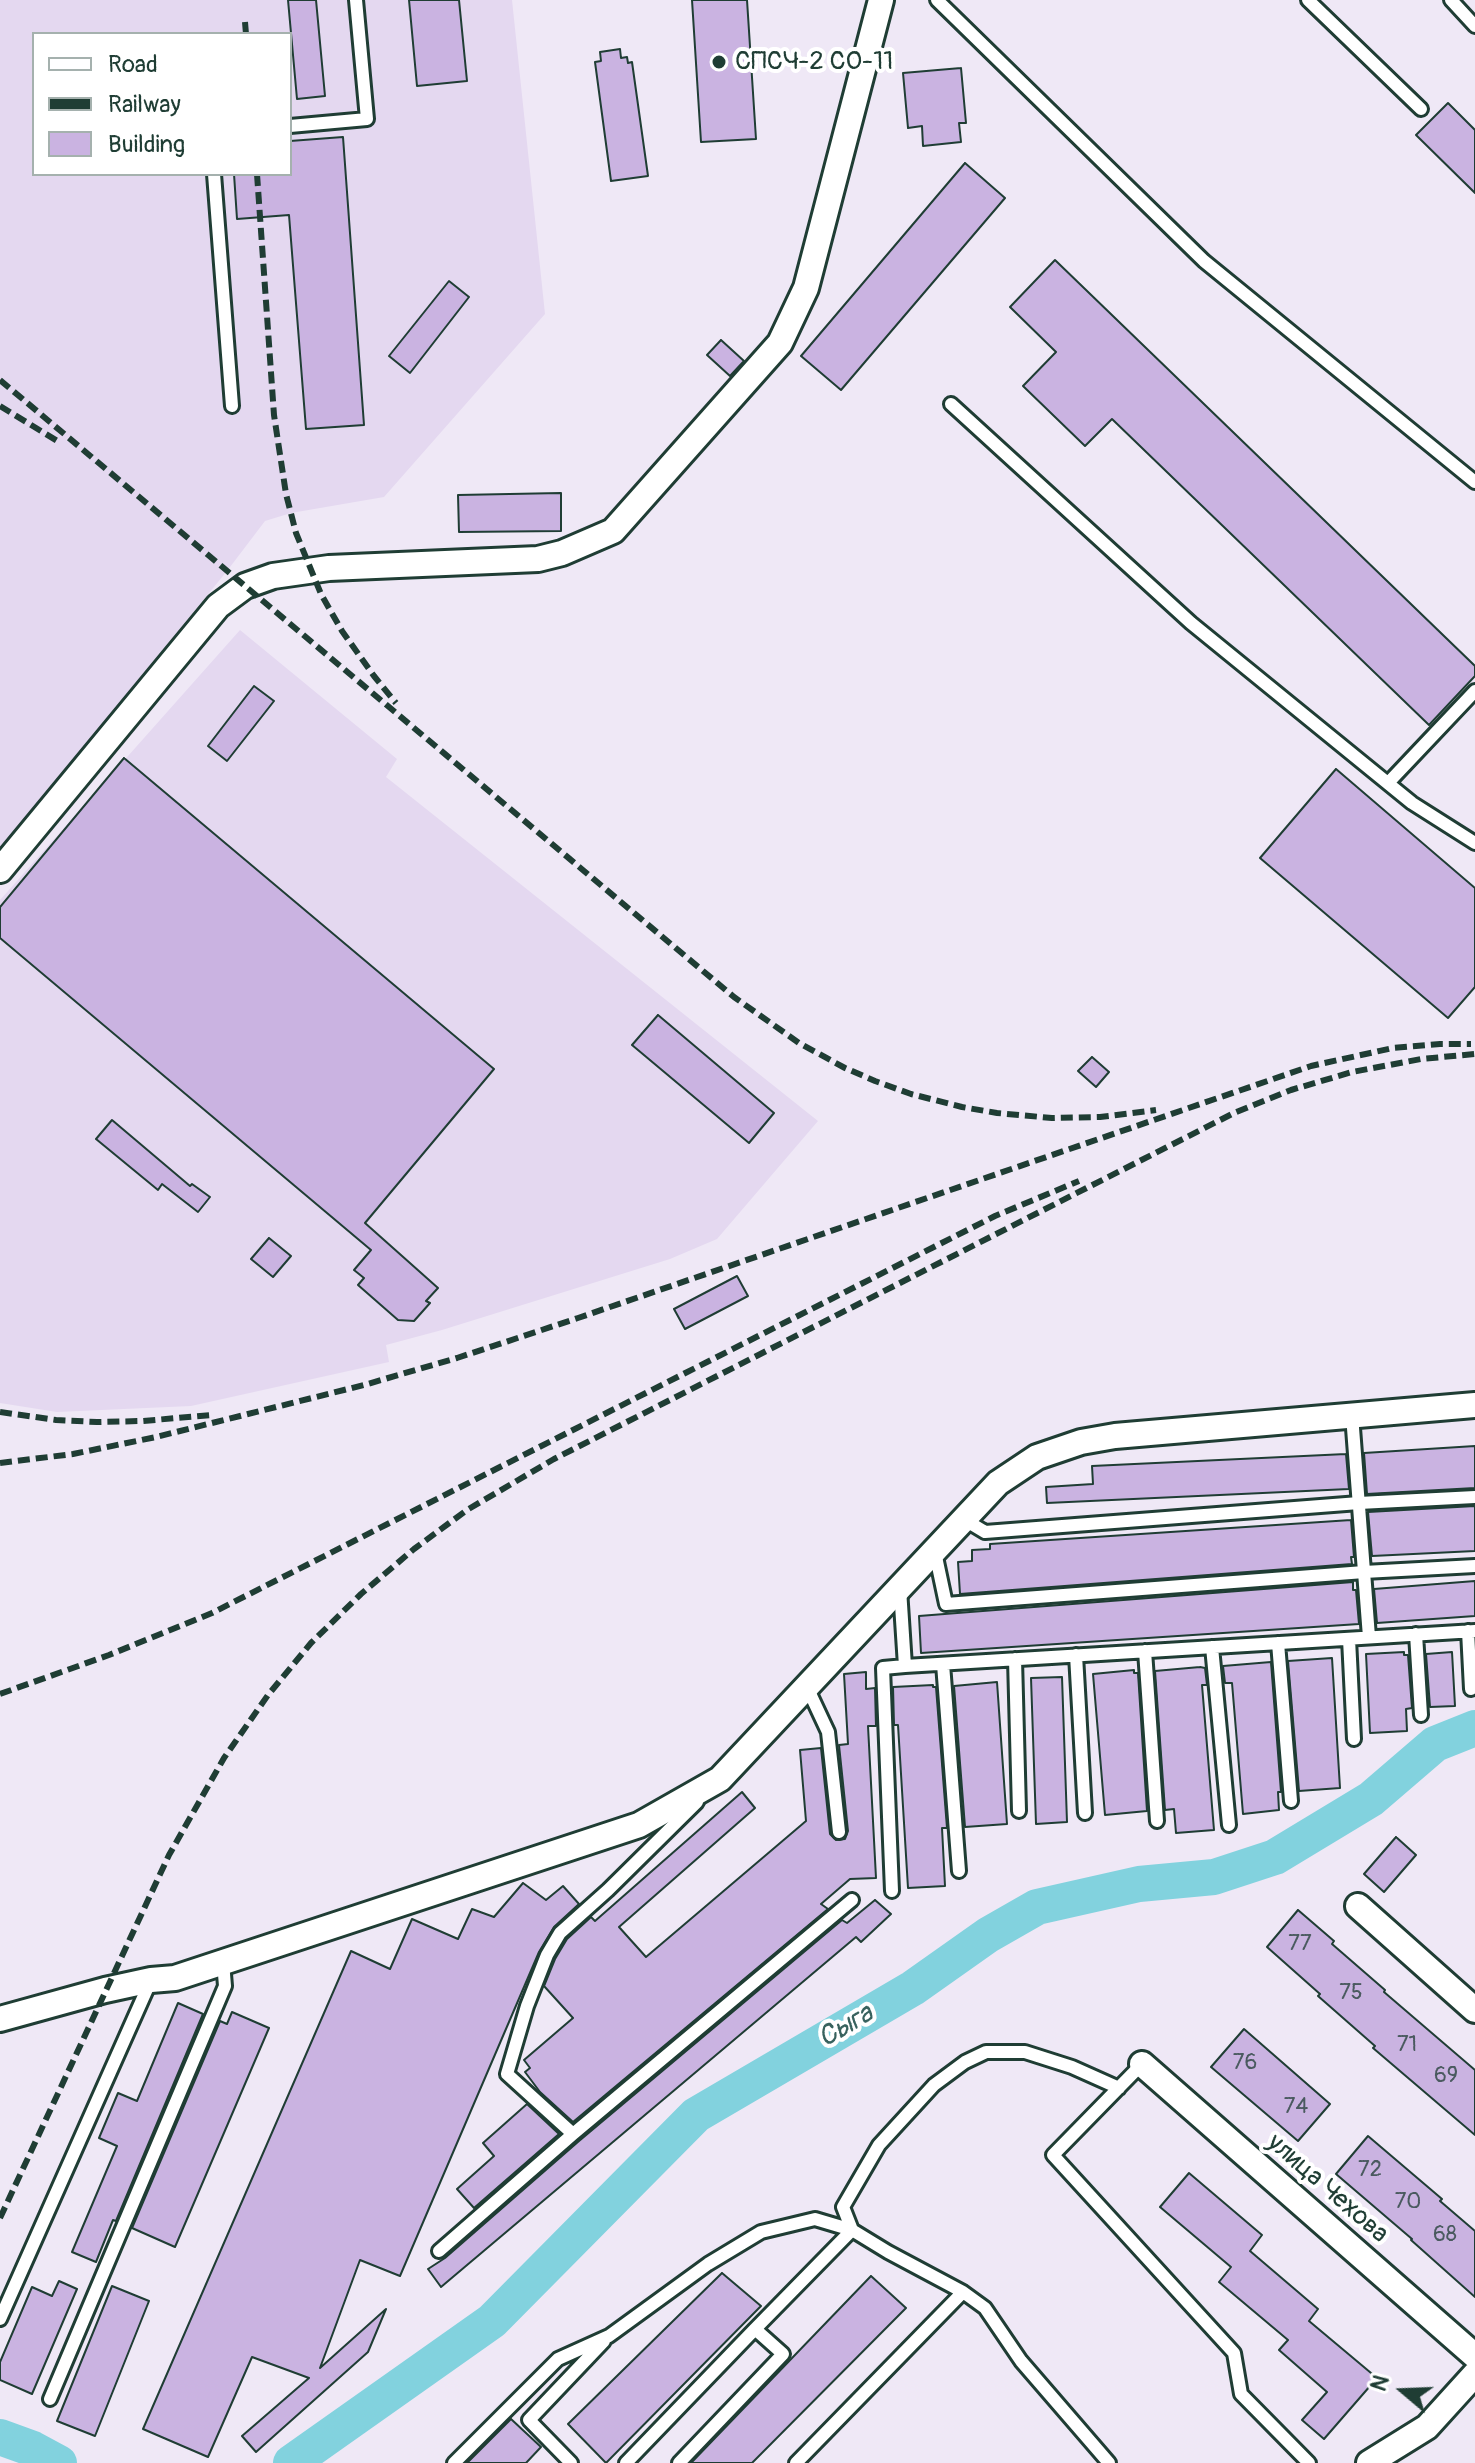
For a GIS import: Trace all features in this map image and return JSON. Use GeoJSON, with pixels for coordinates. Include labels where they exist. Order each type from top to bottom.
{"type":"FeatureCollection","features":[{"type":"Feature","properties":{"kind":"street"},"geometry":{"type":"LineString","coordinates":[[0,870],[218,606],[245,586],[273,576],[329,568],[538,559],[562,553],[613,531],[780,343],[806,288],[881,0]]}},
{"type":"Feature","properties":{"kind":"street"},"geometry":{"type":"LineString","coordinates":[[0,2019],[105,1990],[175,1978],[639,1825],[720,1779],[998,1483],[1037,1457],[1081,1442],[1115,1436],[1475,1405]]}},
{"type":"Feature","properties":{"kind":"street"},"geometry":{"type":"LineString","coordinates":[[1358,1906],[1475,2010]]}},
{"type":"Feature","properties":{"kind":"street","name":"улица Чехова"},"geometry":{"type":"LineString","coordinates":[[1142,2064],[1475,2356]]}},
{"type":"Feature","properties":{"kind":"street"},"geometry":{"type":"LineString","coordinates":[[1369,2463],[1427,2427],[1475,2374]]}},
{"type":"Feature","properties":{"kind":"lane"},"geometry":{"type":"LineString","coordinates":[[292,126],[367,119],[356,0]]}},
{"type":"Feature","properties":{"kind":"lane"},"geometry":{"type":"LineString","coordinates":[[937,0],[1204,261],[1475,482]]}},
{"type":"Feature","properties":{"kind":"lane"},"geometry":{"type":"LineString","coordinates":[[1308,0],[1421,109]]}},
{"type":"Feature","properties":{"kind":"lane"},"geometry":{"type":"LineString","coordinates":[[1451,0],[1475,26]]}},
{"type":"Feature","properties":{"kind":"lane"},"geometry":{"type":"LineString","coordinates":[[214,176],[232,406]]}},
{"type":"Feature","properties":{"kind":"lane"},"geometry":{"type":"LineString","coordinates":[[951,404],[1191,623],[1412,803],[1475,843]]}},
{"type":"Feature","properties":{"kind":"lane"},"geometry":{"type":"LineString","coordinates":[[1388,783],[1475,691]]}},
{"type":"Feature","properties":{"kind":"lane"},"geometry":{"type":"LineString","coordinates":[[1352,1415],[1369,1637]]}},
{"type":"Feature","properties":{"kind":"lane"},"geometry":{"type":"LineString","coordinates":[[965,1520],[985,1532],[1475,1497]]}},
{"type":"Feature","properties":{"kind":"lane"},"geometry":{"type":"LineString","coordinates":[[935,1552],[946,1604],[1475,1566]]}},
{"type":"Feature","properties":{"kind":"lane"},"geometry":{"type":"LineString","coordinates":[[900,1589],[905,1666]]}},
{"type":"Feature","properties":{"kind":"lane"},"geometry":{"type":"LineString","coordinates":[[892,1891],[883,1668],[1471,1631],[1471,1689]]}},
{"type":"Feature","properties":{"kind":"lane"},"geometry":{"type":"LineString","coordinates":[[1416,1634],[1421,1715]]}},
{"type":"Feature","properties":{"kind":"lane"},"geometry":{"type":"LineString","coordinates":[[1349,1639],[1354,1739]]}},
{"type":"Feature","properties":{"kind":"lane"},"geometry":{"type":"LineString","coordinates":[[1278,1643],[1291,1801]]}},
{"type":"Feature","properties":{"kind":"lane"},"geometry":{"type":"LineString","coordinates":[[1212,1647],[1229,1825]]}},
{"type":"Feature","properties":{"kind":"lane"},"geometry":{"type":"LineString","coordinates":[[1145,1651],[1157,1821]]}},
{"type":"Feature","properties":{"kind":"lane"},"geometry":{"type":"LineString","coordinates":[[1076,1655],[1085,1813]]}},
{"type":"Feature","properties":{"kind":"lane"},"geometry":{"type":"LineString","coordinates":[[1015,1659],[1019,1811]]}},
{"type":"Feature","properties":{"kind":"lane"},"geometry":{"type":"LineString","coordinates":[[943,1664],[959,1871]]}},
{"type":"Feature","properties":{"kind":"lane"},"geometry":{"type":"LineString","coordinates":[[807,1687],[828,1732],[839,1832]]}},
{"type":"Feature","properties":{"kind":"lane"},"geometry":{"type":"LineString","coordinates":[[573,2134],[507,2074],[527,2006],[547,1955],[560,1933],[720,1779]]}},
{"type":"Feature","properties":{"kind":"lane"},"geometry":{"type":"LineString","coordinates":[[439,2251],[852,1900]]}},
{"type":"Feature","properties":{"kind":"lane"},"geometry":{"type":"LineString","coordinates":[[50,2399],[225,1986],[223,1962]]}},
{"type":"Feature","properties":{"kind":"lane"},"geometry":{"type":"LineString","coordinates":[[0,2319],[151,1980]]}},
{"type":"Feature","properties":{"kind":"lane"},"geometry":{"type":"LineString","coordinates":[[852,2230],[843,2207],[879,2145],[934,2085],[965,2062],[986,2052],[1025,2052],[1072,2067],[1119,2088]]}},
{"type":"Feature","properties":{"kind":"lane"},"geometry":{"type":"LineString","coordinates":[[1142,2064],[1053,2155],[1234,2353],[1241,2394],[1309,2463]]}},
{"type":"Feature","properties":{"kind":"lane"},"geometry":{"type":"LineString","coordinates":[[571,2463],[529,2420],[609,2336],[708,2264],[761,2232],[815,2219],[852,2230],[963,2292],[985,2308],[1021,2361],[1109,2463]]}},
{"type":"Feature","properties":{"kind":"lane"},"geometry":{"type":"LineString","coordinates":[[626,2463],[852,2230]]}},
{"type":"Feature","properties":{"kind":"lane"},"geometry":{"type":"LineString","coordinates":[[796,2463],[963,2292]]}},
{"type":"Feature","properties":{"kind":"lane"},"geometry":{"type":"LineString","coordinates":[[679,2463],[783,2354],[755,2329]]}},
{"type":"Feature","properties":{"kind":"lane"},"geometry":{"type":"LineString","coordinates":[[454,2463],[558,2359],[609,2336]]}},
{"type":"Feature","properties":{"kind":"shaded area"},"geometry":{"type":"Polygon","coordinates":[[[0,0],[512,0],[545,314],[384,497],[291,513],[265,521],[0,849],[0,0]]]}},
{"type":"Feature","properties":{"kind":"shaded area"},"geometry":{"type":"Polygon","coordinates":[[[240,630],[397,759],[386,777],[818,1121],[717,1239],[670,1259],[386,1345],[389,1362],[191,1406],[57,1412],[0,1403],[0,900],[240,630]]]}},
{"type":"Feature","properties":{"kind":"building"},"geometry":{"type":"Polygon","coordinates":[[[288,0],[316,0],[325,96],[297,99],[288,0]]]}},
{"type":"Feature","properties":{"kind":"building"},"geometry":{"type":"Polygon","coordinates":[[[409,0],[459,0],[467,81],[417,86],[409,0]]]}},
{"type":"Feature","properties":{"kind":"building"},"geometry":{"type":"Polygon","coordinates":[[[692,0],[747,0],[756,139],[701,142],[692,0]]]}},
{"type":"Feature","properties":{"kind":"building"},"geometry":{"type":"Polygon","coordinates":[[[620,49],[621,58],[627,57],[628,63],[632,62],[648,176],[611,181],[595,62],[601,61],[600,52],[620,49]]]}},
{"type":"Feature","properties":{"kind":"building"},"geometry":{"type":"Polygon","coordinates":[[[961,68],[966,123],[959,123],[961,142],[923,146],[922,126],[908,128],[903,73],[961,68]]]}},
{"type":"Feature","properties":{"kind":"building"},"geometry":{"type":"Polygon","coordinates":[[[1448,103],[1475,130],[1475,193],[1416,135],[1448,103]]]}},
{"type":"Feature","properties":{"kind":"building"},"geometry":{"type":"Polygon","coordinates":[[[343,137],[364,425],[306,429],[289,215],[237,219],[234,176],[292,176],[292,141],[343,137]]]}},
{"type":"Feature","properties":{"kind":"building"},"geometry":{"type":"Polygon","coordinates":[[[965,163],[1005,198],[841,390],[801,356],[965,163]]]}},
{"type":"Feature","properties":{"kind":"building"},"geometry":{"type":"Polygon","coordinates":[[[1055,260],[1475,666],[1475,676],[1429,725],[1112,419],[1085,446],[1023,386],[1056,352],[1010,307],[1055,260]]]}},
{"type":"Feature","properties":{"kind":"building"},"geometry":{"type":"Polygon","coordinates":[[[449,281],[469,297],[410,373],[389,356],[449,281]]]}},
{"type":"Feature","properties":{"kind":"building"},"geometry":{"type":"Polygon","coordinates":[[[721,340],[744,361],[730,376],[707,355],[721,340]]]}},
{"type":"Feature","properties":{"kind":"building"},"geometry":{"type":"Polygon","coordinates":[[[561,493],[561,531],[459,532],[458,495],[561,493]]]}},
{"type":"Feature","properties":{"kind":"building"},"geometry":{"type":"Polygon","coordinates":[[[254,686],[274,701],[227,761],[208,746],[254,686]]]}},
{"type":"Feature","properties":{"kind":"building"},"geometry":{"type":"Polygon","coordinates":[[[124,758],[494,1069],[365,1223],[438,1288],[414,1321],[398,1320],[358,1285],[364,1278],[354,1270],[371,1250],[0,938],[0,907],[124,758]]]}},
{"type":"Feature","properties":{"kind":"building"},"geometry":{"type":"Polygon","coordinates":[[[1336,769],[1475,888],[1475,987],[1448,1018],[1260,858],[1336,769]]]}},
{"type":"Feature","properties":{"kind":"building"},"geometry":{"type":"Polygon","coordinates":[[[658,1015],[774,1113],[749,1143],[632,1045],[658,1015]]]}},
{"type":"Feature","properties":{"kind":"building"},"geometry":{"type":"Polygon","coordinates":[[[1092,1057],[1109,1072],[1096,1087],[1078,1071],[1092,1057]]]}},
{"type":"Feature","properties":{"kind":"building"},"geometry":{"type":"Polygon","coordinates":[[[112,1120],[190,1186],[192,1184],[210,1197],[198,1212],[162,1184],[158,1190],[96,1139],[112,1120]]]}},
{"type":"Feature","properties":{"kind":"building"},"geometry":{"type":"Polygon","coordinates":[[[269,1238],[291,1256],[273,1277],[251,1259],[269,1238]]]}},
{"type":"Feature","properties":{"kind":"building"},"geometry":{"type":"Polygon","coordinates":[[[737,1276],[748,1296],[685,1329],[674,1309],[737,1276]]]}},
{"type":"Feature","properties":{"kind":"building"},"geometry":{"type":"Polygon","coordinates":[[[1475,1446],[1475,1488],[1367,1494],[1364,1453],[1475,1446]]]}},
{"type":"Feature","properties":{"kind":"building"},"geometry":{"type":"Polygon","coordinates":[[[1346,1454],[1349,1489],[1047,1503],[1046,1487],[1093,1484],[1092,1466],[1346,1454]]]}},
{"type":"Feature","properties":{"kind":"building"},"geometry":{"type":"Polygon","coordinates":[[[1475,1506],[1475,1551],[1372,1556],[1368,1512],[1475,1506]]]}},
{"type":"Feature","properties":{"kind":"building"},"geometry":{"type":"Polygon","coordinates":[[[1351,1520],[1352,1564],[960,1594],[958,1562],[972,1561],[972,1550],[990,1549],[990,1544],[1351,1520]]]}},
{"type":"Feature","properties":{"kind":"building"},"geometry":{"type":"Polygon","coordinates":[[[1475,1581],[1475,1616],[1377,1623],[1374,1589],[1475,1581]]]}},
{"type":"Feature","properties":{"kind":"building"},"geometry":{"type":"Polygon","coordinates":[[[1353,1582],[1359,1624],[921,1653],[919,1616],[1353,1582]]]}},
{"type":"Feature","properties":{"kind":"building"},"geometry":{"type":"Polygon","coordinates":[[[1404,1652],[1408,1655],[1412,1708],[1406,1709],[1407,1731],[1370,1733],[1366,1654],[1404,1652]]]}},
{"type":"Feature","properties":{"kind":"building"},"geometry":{"type":"Polygon","coordinates":[[[1452,1652],[1455,1706],[1430,1707],[1426,1654],[1452,1652]]]}},
{"type":"Feature","properties":{"kind":"building"},"geometry":{"type":"Polygon","coordinates":[[[1332,1658],[1340,1788],[1299,1791],[1288,1661],[1332,1658]]]}},
{"type":"Feature","properties":{"kind":"building"},"geometry":{"type":"Polygon","coordinates":[[[1271,1662],[1281,1792],[1278,1792],[1279,1810],[1243,1814],[1232,1683],[1225,1683],[1223,1666],[1271,1662]]]}},
{"type":"Feature","properties":{"kind":"building"},"geometry":{"type":"Polygon","coordinates":[[[1205,1668],[1207,1685],[1202,1685],[1214,1830],[1176,1833],[1174,1809],[1165,1810],[1155,1671],[1205,1668]]]}},
{"type":"Feature","properties":{"kind":"building"},"geometry":{"type":"Polygon","coordinates":[[[1134,1670],[1138,1673],[1147,1811],[1105,1815],[1093,1674],[1134,1670]]]}},
{"type":"Feature","properties":{"kind":"building"},"geometry":{"type":"Polygon","coordinates":[[[866,1672],[866,1689],[875,1688],[876,1726],[868,1726],[876,1878],[850,1879],[821,1904],[828,1909],[573,2122],[540,2092],[525,2072],[530,2068],[524,2060],[573,2018],[544,1986],[567,1939],[591,1917],[595,1921],[742,1792],[755,1808],[619,1927],[646,1957],[806,1821],[800,1750],[821,1748],[830,1834],[836,1840],[845,1839],[848,1831],[839,1745],[848,1744],[844,1674],[866,1672]]]}},
{"type":"Feature","properties":{"kind":"building"},"geometry":{"type":"Polygon","coordinates":[[[1062,1677],[1067,1822],[1036,1824],[1031,1678],[1062,1677]]]}},
{"type":"Feature","properties":{"kind":"building"},"geometry":{"type":"Polygon","coordinates":[[[997,1682],[1007,1824],[965,1827],[954,1686],[997,1682]]]}},
{"type":"Feature","properties":{"kind":"building"},"geometry":{"type":"Polygon","coordinates":[[[893,1687],[936,1687],[947,1828],[942,1828],[945,1886],[908,1888],[893,1687]]]}},
{"type":"Feature","properties":{"kind":"building"},"geometry":{"type":"Polygon","coordinates":[[[1396,1837],[1416,1855],[1384,1892],[1364,1874],[1396,1837]]]}},
{"type":"Feature","properties":{"kind":"building"},"geometry":{"type":"Polygon","coordinates":[[[523,1883],[546,1900],[563,1886],[579,1904],[554,1927],[539,1952],[400,2276],[360,2260],[320,2368],[386,2309],[368,2352],[256,2452],[242,2436],[309,2378],[252,2357],[208,2457],[143,2429],[351,1951],[390,1969],[412,1919],[458,1939],[472,1909],[494,1917],[523,1883]]]}},
{"type":"Feature","properties":{"kind":"building"},"geometry":{"type":"Polygon","coordinates":[[[875,1900],[891,1914],[861,1942],[856,1937],[441,2287],[428,2269],[445,2258],[842,1920],[847,1923],[875,1900]]]}},
{"type":"Feature","properties":{"kind":"building"},"geometry":{"type":"Polygon","coordinates":[[[1298,1910],[1334,1941],[1332,1944],[1384,1992],[1475,2070],[1475,2135],[1373,2048],[1375,2046],[1267,1947],[1298,1910]]]}},
{"type":"Feature","properties":{"kind":"building"},"geometry":{"type":"Polygon","coordinates":[[[178,2003],[203,2014],[96,2262],[72,2252],[117,2146],[99,2138],[118,2093],[137,2101],[178,2003]]]}},
{"type":"Feature","properties":{"kind":"building"},"geometry":{"type":"Polygon","coordinates":[[[232,2012],[269,2028],[175,2247],[132,2228],[220,2021],[227,2024],[232,2012]]]}},
{"type":"Feature","properties":{"kind":"building"},"geometry":{"type":"Polygon","coordinates":[[[1244,2029],[1330,2104],[1298,2141],[1211,2067],[1244,2029]]]}},
{"type":"Feature","properties":{"kind":"building"},"geometry":{"type":"Polygon","coordinates":[[[527,2104],[559,2134],[474,2208],[457,2189],[494,2156],[483,2143],[527,2104]]]}},
{"type":"Feature","properties":{"kind":"building"},"geometry":{"type":"Polygon","coordinates":[[[1368,2136],[1475,2231],[1475,2297],[1336,2174],[1368,2136]]]}},
{"type":"Feature","properties":{"kind":"building"},"geometry":{"type":"Polygon","coordinates":[[[1189,2173],[1262,2235],[1250,2251],[1318,2309],[1309,2321],[1377,2378],[1324,2439],[1302,2420],[1327,2392],[1279,2350],[1288,2340],[1219,2282],[1231,2267],[1160,2207],[1189,2173]]]}},
{"type":"Feature","properties":{"kind":"building"},"geometry":{"type":"Polygon","coordinates":[[[722,2273],[761,2306],[606,2463],[568,2424],[722,2273]]]}},
{"type":"Feature","properties":{"kind":"building"},"geometry":{"type":"Polygon","coordinates":[[[871,2276],[906,2308],[752,2463],[691,2463],[871,2276]]]}},
{"type":"Feature","properties":{"kind":"building"},"geometry":{"type":"Polygon","coordinates":[[[59,2281],[77,2289],[32,2394],[0,2380],[0,2362],[32,2287],[52,2296],[59,2281]]]}},
{"type":"Feature","properties":{"kind":"building"},"geometry":{"type":"Polygon","coordinates":[[[112,2286],[149,2301],[95,2436],[57,2421],[112,2286]]]}},
{"type":"Feature","properties":{"kind":"building"},"geometry":{"type":"Polygon","coordinates":[[[511,2419],[541,2447],[526,2463],[467,2463],[511,2419]]]}},
{"type":"Feature","properties":{"kind":"waterway","name":"Сыга"},"geometry":{"type":"LineString","coordinates":[[291,2463],[492,2321],[696,2115],[913,1988],[988,1935],[1037,1907],[1139,1884],[1214,1877],[1275,1857],[1371,1799],[1435,1744],[1475,1728]]}},
{"type":"Feature","properties":{"kind":"waterway","name":"Сыга"},"geometry":{"type":"LineString","coordinates":[[0,2437],[59,2463]]}},
{"type":"Feature","properties":{"kind":"railway"},"geometry":{"type":"LineString","coordinates":[[245,22],[246,32]]}},
{"type":"Feature","properties":{"kind":"railway"},"geometry":{"type":"LineString","coordinates":[[257,176],[274,415],[286,494],[296,533],[321,594],[342,631],[396,703]]}},
{"type":"Feature","properties":{"kind":"railway"},"geometry":{"type":"LineString","coordinates":[[0,380],[734,997],[799,1043],[875,1081],[962,1107],[1052,1118],[1100,1117],[1156,1110]]}},
{"type":"Feature","properties":{"kind":"railway"},"geometry":{"type":"LineString","coordinates":[[0,406],[59,442]]}},
{"type":"Feature","properties":{"kind":"railway"},"geometry":{"type":"LineString","coordinates":[[0,1463],[73,1454],[156,1437],[364,1385],[578,1318],[1311,1066],[1393,1048],[1471,1044]]}},
{"type":"Feature","properties":{"kind":"railway"},"geometry":{"type":"LineString","coordinates":[[0,2218],[169,1855],[224,1758],[268,1695],[311,1643],[361,1594],[414,1549],[467,1510],[554,1459],[1234,1113],[1291,1090],[1352,1072],[1421,1059],[1475,1054]]}},
{"type":"Feature","properties":{"kind":"railway"},"geometry":{"type":"LineString","coordinates":[[0,1694],[109,1655],[212,1613],[995,1216],[1079,1181]]}},
{"type":"Feature","properties":{"kind":"railway"},"geometry":{"type":"LineString","coordinates":[[0,1412],[97,1422],[211,1415]]}},
{"type":"Feature","properties":{"kind":"place","name":"СПСЧ-2 СО-11"},"geometry":{"type":"Point","coordinates":[719,62]}}]}
